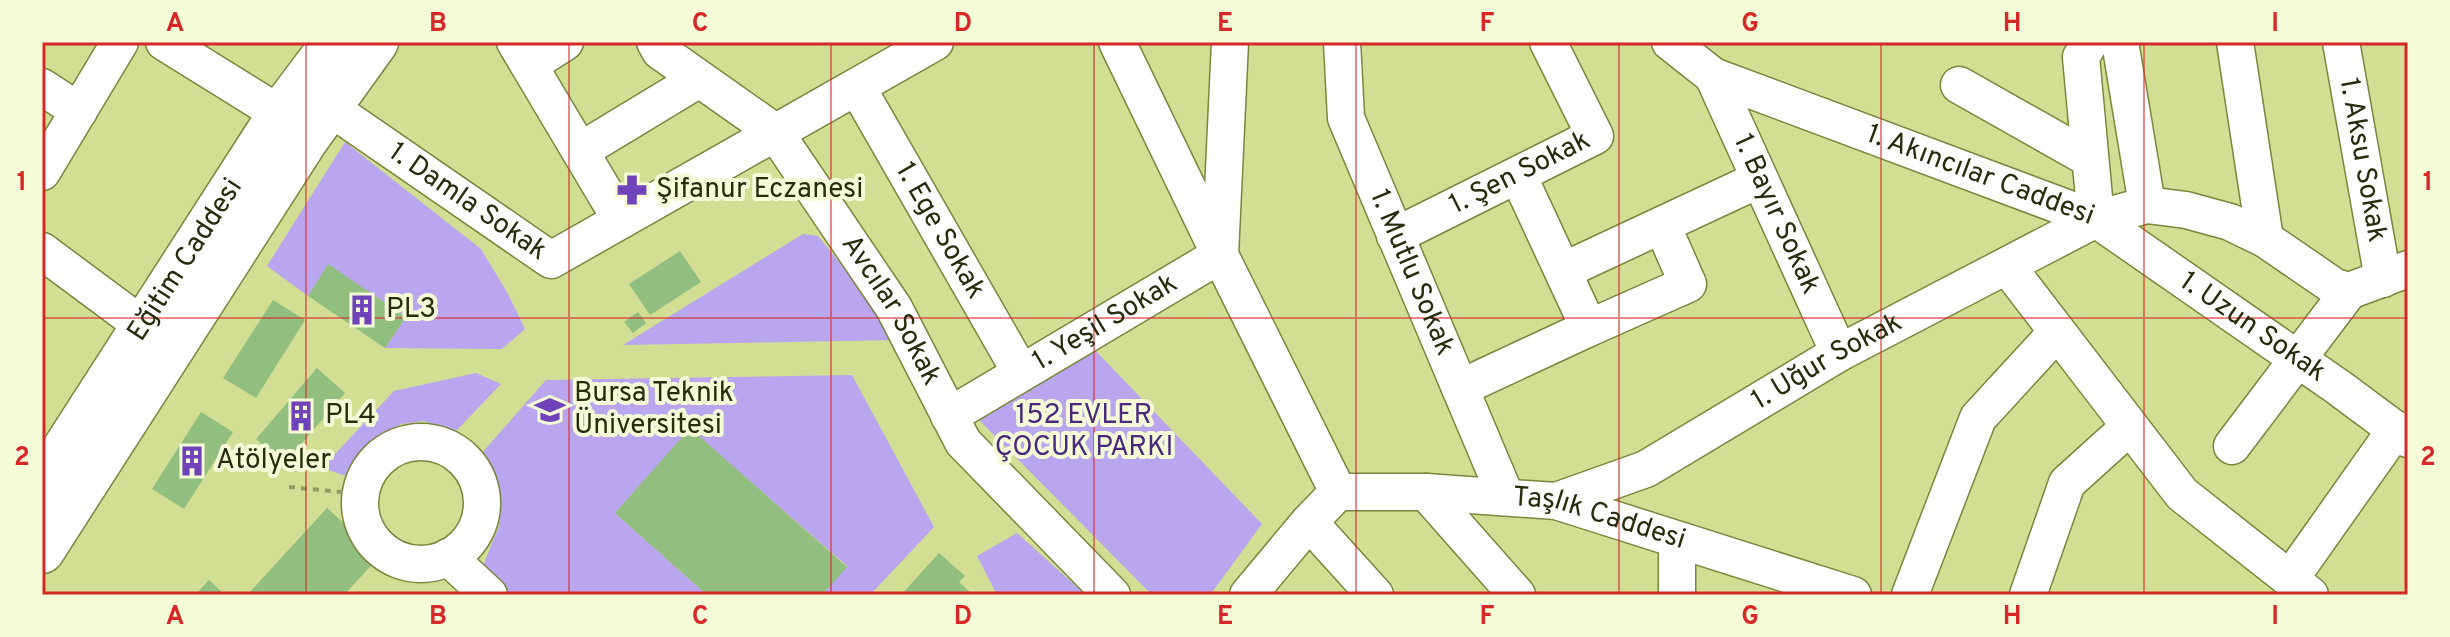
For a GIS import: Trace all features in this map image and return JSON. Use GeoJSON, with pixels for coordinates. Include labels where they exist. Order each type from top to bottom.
{"type":"FeatureCollection","features":[{"type":"Feature","properties":{"kind":"main road","name":"Eğitim Caddesi"},"geometry":{"type":"LineString","coordinates":[[42,484],[280,114],[334,42]]}},
{"type":"Feature","properties":{"kind":"main road"},"geometry":{"type":"LineString","coordinates":[[42,551],[296,154],[376,42]]}},
{"type":"Feature","properties":{"kind":"street"},"geometry":{"type":"LineString","coordinates":[[42,172],[120,42]]}},
{"type":"Feature","properties":{"kind":"street"},"geometry":{"type":"LineString","coordinates":[[164,42],[280,114]]}},
{"type":"Feature","properties":{"kind":"street"},"geometry":{"type":"LineString","coordinates":[[565,42],[522,53],[621,220]]}},
{"type":"Feature","properties":{"kind":"street","name":"Avcılar Sokak"},"geometry":{"type":"LineString","coordinates":[[655,42],[660,51],[775,132],[894,308],[963,442],[1112,595]]}},
{"type":"Feature","properties":{"kind":"street","name":"1. Damla Sokak"},"geometry":{"type":"LineString","coordinates":[[329,107],[551,260],[935,42]]}},
{"type":"Feature","properties":{"kind":"street"},"geometry":{"type":"LineString","coordinates":[[1117,42],[1338,492],[1248,595]]}},
{"type":"Feature","properties":{"kind":"street"},"geometry":{"type":"LineString","coordinates":[[1220,255],[1230,42]]}},
{"type":"Feature","properties":{"kind":"street","name":"1. Mutlu Sokak"},"geometry":{"type":"LineString","coordinates":[[1342,42],[1346,118],[1506,497]]}},
{"type":"Feature","properties":{"kind":"street","name":"1. Şen Sokak"},"geometry":{"type":"LineString","coordinates":[[1395,236],[1595,136],[1548,42]]}},
{"type":"Feature","properties":{"kind":"street","name":"1. Akıncılar Caddesi"},"geometry":{"type":"LineString","coordinates":[[1670,42],[1713,76],[2096,219],[2147,205],[2186,210],[2230,222],[2265,239],[2335,287],[2349,291]]}},
{"type":"Feature","properties":{"kind":"street"},"geometry":{"type":"LineString","coordinates":[[2120,42],[2147,205]]}},
{"type":"Feature","properties":{"kind":"street"},"geometry":{"type":"LineString","coordinates":[[2235,42],[2265,239]]}},
{"type":"Feature","properties":{"kind":"street","name":"1. Aksu Sokak"},"geometry":{"type":"LineString","coordinates":[[2341,42],[2400,282]]}},
{"type":"Feature","properties":{"kind":"street"},"geometry":{"type":"LineString","coordinates":[[2076,47],[2096,219]]}},
{"type":"Feature","properties":{"kind":"street","name":"1. Bayır Sokak"},"geometry":{"type":"LineString","coordinates":[[1713,76],[1839,353]]}},
{"type":"Feature","properties":{"kind":"street"},"geometry":{"type":"LineString","coordinates":[[580,151],[699,79]]}},
{"type":"Feature","properties":{"kind":"street"},"geometry":{"type":"LineString","coordinates":[[1959,85],[2090,159]]}},
{"type":"Feature","properties":{"kind":"street"},"geometry":{"type":"LineString","coordinates":[[42,87],[79,111]]}},
{"type":"Feature","properties":{"kind":"street","name":"1. Ege Sokak"},"geometry":{"type":"LineString","coordinates":[[857,87],[1021,373]]}},
{"type":"Feature","properties":{"kind":"street"},"geometry":{"type":"LineString","coordinates":[[1518,175],[1589,328]]}},
{"type":"Feature","properties":{"kind":"street"},"geometry":{"type":"LineString","coordinates":[[1563,271],[1758,180]]}},
{"type":"Feature","properties":{"kind":"street","name":"1. Uğur Sokak"},"geometry":{"type":"LineString","coordinates":[[1556,501],[1646,469],[1839,353],[2096,219]]}},
{"type":"Feature","properties":{"kind":"street","name":"1. Uzun Sokak"},"geometry":{"type":"LineString","coordinates":[[2096,219],[2402,434]]}},
{"type":"Feature","properties":{"kind":"street"},"geometry":{"type":"LineString","coordinates":[[1460,388],[1688,284],[1662,225]]}},
{"type":"Feature","properties":{"kind":"street"},"geometry":{"type":"LineString","coordinates":[[42,251],[143,326]]}},
{"type":"Feature","properties":{"kind":"street","name":"1. Yeşil Sokak"},"geometry":{"type":"LineString","coordinates":[[949,416],[1220,255]]}},
{"type":"Feature","properties":{"kind":"street"},"geometry":{"type":"LineString","coordinates":[[2007,266],[2182,494],[2300,587],[2402,434]]}},
{"type":"Feature","properties":{"kind":"street"},"geometry":{"type":"LineString","coordinates":[[2232,446],[2349,291],[2400,282]]}},
{"type":"Feature","properties":{"kind":"street"},"geometry":{"type":"LineString","coordinates":[[1910,595],[1978,418],[2057,332]]}},
{"type":"Feature","properties":{"kind":"street"},"geometry":{"type":"LineString","coordinates":[[2028,595],[2067,483],[2129,427]]}},
{"type":"Feature","properties":{"kind":"street"},"geometry":{"type":"LineString","coordinates":[[421,442],[440,445],[458,454],[472,469],[481,488],[482,508],[477,528],[465,545],[448,557],[429,563],[410,563],[391,556],[376,544],[365,527],[360,508],[362,494],[370,470],[384,455],[401,445],[421,442]]}},
{"type":"Feature","properties":{"kind":"street","name":"Taşlık Caddesi"},"geometry":{"type":"LineString","coordinates":[[1338,492],[1426,492],[1556,501],[1677,540],[1804,587],[1853,595]]}},
{"type":"Feature","properties":{"kind":"street"},"geometry":{"type":"LineString","coordinates":[[1426,492],[1517,595]]}},
{"type":"Feature","properties":{"kind":"street"},"geometry":{"type":"LineString","coordinates":[[1309,522],[1375,595]]}},
{"type":"Feature","properties":{"kind":"street"},"geometry":{"type":"LineString","coordinates":[[1677,540],[1677,595]]}},
{"type":"Feature","properties":{"kind":"street"},"geometry":{"type":"LineString","coordinates":[[448,557],[489,595]]}},
{"type":"Feature","properties":{"kind":"path"},"geometry":{"type":"LineString","coordinates":[[289,487],[362,494]]}},
{"type":"Feature","properties":{"kind":"green space"},"geometry":{"type":"Polygon","coordinates":[[[345,142],[481,249],[525,329],[502,349],[385,348],[406,317],[328,265],[308,296],[267,266],[345,142]]]}},
{"type":"Feature","properties":{"kind":"green space"},"geometry":{"type":"Polygon","coordinates":[[[803,234],[818,236],[887,321],[895,340],[623,345],[803,234]]]}},
{"type":"Feature","properties":{"kind":"green space","name":"152 EVLER ÇOCUK PARKI"},"geometry":{"type":"Polygon","coordinates":[[[1092,347],[1262,524],[1210,595],[1152,595],[979,420],[1092,347]]]}},
{"type":"Feature","properties":{"kind":"green space"},"geometry":{"type":"Polygon","coordinates":[[[476,373],[501,384],[455,432],[424,421],[401,424],[366,446],[346,476],[322,468],[394,391],[476,373]]]}},
{"type":"Feature","properties":{"kind":"green space"},"geometry":{"type":"Polygon","coordinates":[[[852,375],[934,527],[870,595],[822,595],[847,566],[690,429],[615,513],[707,595],[511,595],[482,568],[499,526],[497,492],[481,454],[546,380],[852,375]]]}},
{"type":"Feature","properties":{"kind":"green space"},"geometry":{"type":"Polygon","coordinates":[[[1017,533],[1086,595],[997,595],[977,556],[1017,533]]]}},
{"type":"Feature","properties":{"kind":"building"},"geometry":{"type":"Polygon","coordinates":[[[680,251],[701,282],[650,315],[629,284],[680,251]]]}},
{"type":"Feature","properties":{"kind":"building","name":"PL3"},"geometry":{"type":"Polygon","coordinates":[[[328,264],[406,317],[385,348],[308,296],[328,264]]]}},
{"type":"Feature","properties":{"kind":"building"},"geometry":{"type":"Polygon","coordinates":[[[273,300],[305,320],[256,398],[223,378],[273,300]]]}},
{"type":"Feature","properties":{"kind":"building"},"geometry":{"type":"Polygon","coordinates":[[[638,312],[646,323],[633,333],[624,322],[638,312]]]}},
{"type":"Feature","properties":{"kind":"building","name":"PL4"},"geometry":{"type":"Polygon","coordinates":[[[317,368],[345,393],[285,463],[256,439],[317,368]]]}},
{"type":"Feature","properties":{"kind":"building","name":"Atölyeler"},"geometry":{"type":"Polygon","coordinates":[[[201,412],[233,432],[184,509],[152,489],[201,412]]]}},
{"type":"Feature","properties":{"kind":"building"},"geometry":{"type":"Polygon","coordinates":[[[690,428],[847,567],[822,595],[707,595],[615,513],[690,428]]]}},
{"type":"Feature","properties":{"kind":"building"},"geometry":{"type":"Polygon","coordinates":[[[327,508],[380,556],[344,595],[247,595],[327,508]]]}},
{"type":"Feature","properties":{"kind":"building"},"geometry":{"type":"Polygon","coordinates":[[[939,553],[965,576],[959,582],[973,595],[901,595],[939,553]]]}},
{"type":"Feature","properties":{"kind":"building"},"geometry":{"type":"Polygon","coordinates":[[[209,580],[225,595],[195,595],[209,580]]]}},
{"type":"Feature","properties":{"kind":"place","name":"Şifanur Eczanesi"},"geometry":{"type":"Point","coordinates":[632,190]}},
{"type":"Feature","properties":{"kind":"place","name":"PL3"},"geometry":{"type":"Point","coordinates":[362,310]}},
{"type":"Feature","properties":{"kind":"place","name":"Bursa Teknik Üniversitesi"},"geometry":{"type":"Point","coordinates":[550,410]}},
{"type":"Feature","properties":{"kind":"place","name":"PL4"},"geometry":{"type":"Point","coordinates":[301,416]}},
{"type":"Feature","properties":{"kind":"place","name":"Atölyeler"},"geometry":{"type":"Point","coordinates":[192,461]}}]}
